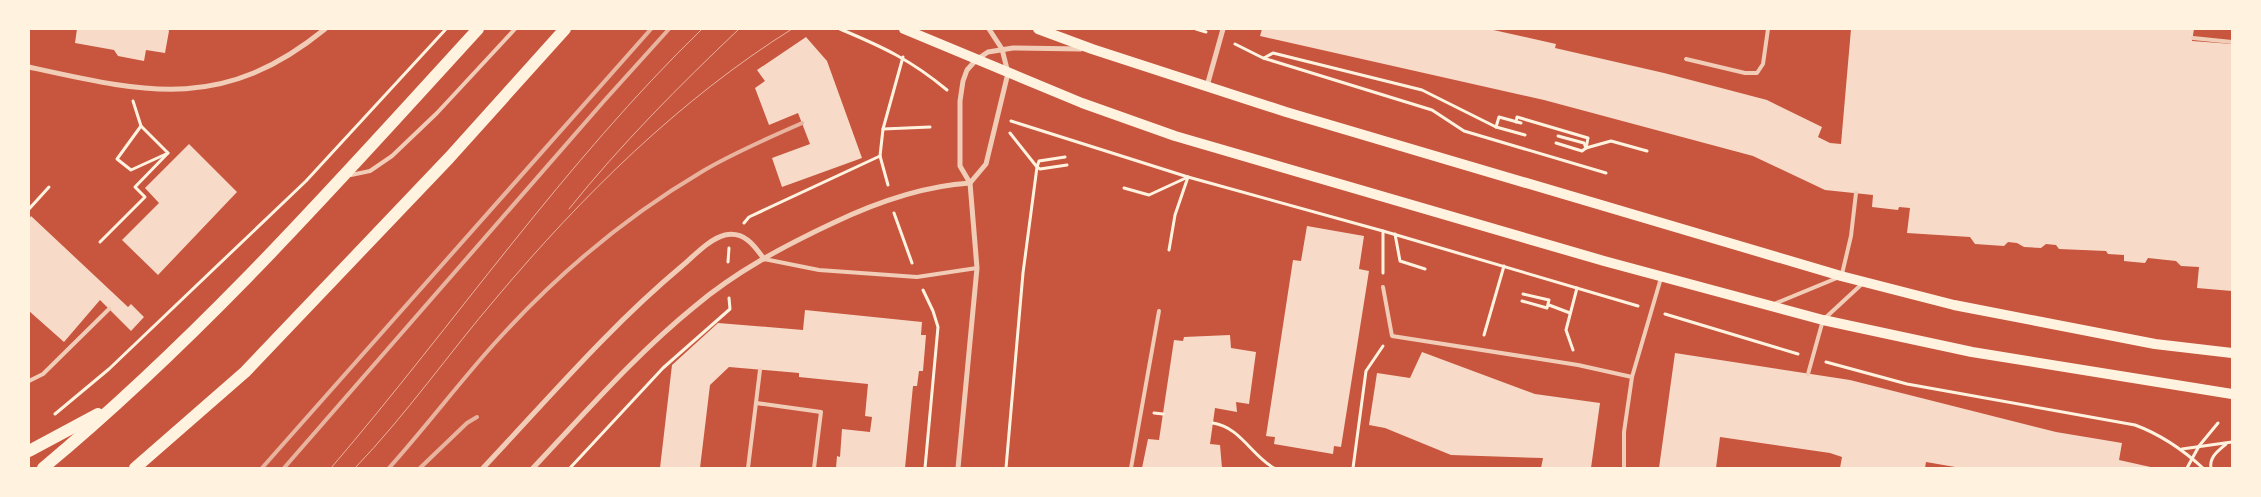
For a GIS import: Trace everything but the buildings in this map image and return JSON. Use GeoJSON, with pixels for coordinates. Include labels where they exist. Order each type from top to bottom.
{"type":"FeatureCollection","features":[{"type":"Feature","properties":{"kind":"main road"},"geometry":{"type":"LineString","coordinates":[[43,468],[183,342],[344,176],[478,29]]}},
{"type":"Feature","properties":{"kind":"main road"},"geometry":{"type":"LineString","coordinates":[[135,468],[245,372],[449,158],[566,29]]}},
{"type":"Feature","properties":{"kind":"main road"},"geometry":{"type":"LineString","coordinates":[[904,29],[1082,103],[1175,136],[1662,276],[1823,320],[1972,352],[2232,394]]}},
{"type":"Feature","properties":{"kind":"main road"},"geometry":{"type":"LineString","coordinates":[[1038,29],[1092,49],[1286,112],[1841,276],[1954,305],[2155,344],[2232,353]]}},
{"type":"Feature","properties":{"kind":"main road"},"geometry":{"type":"LineString","coordinates":[[29,451],[116,404]]}},
{"type":"Feature","properties":{"kind":"street"},"geometry":{"type":"LineString","coordinates":[[29,67],[110,84],[158,90],[222,85],[249,76],[270,66],[326,29]]}},
{"type":"Feature","properties":{"kind":"street"},"geometry":{"type":"LineString","coordinates":[[534,468],[631,364],[660,336],[695,306],[764,259],[810,234],[891,198],[945,184],[970,183],[986,164],[1008,73],[1002,49],[989,29]]}},
{"type":"Feature","properties":{"kind":"street"},"geometry":{"type":"LineString","coordinates":[[1207,86],[1223,29]]}},
{"type":"Feature","properties":{"kind":"street"},"geometry":{"type":"LineString","coordinates":[[958,468],[977,268],[970,183],[960,166],[960,101],[968,70],[976,60],[988,52],[1002,49],[1092,49]]}},
{"type":"Feature","properties":{"kind":"street"},"geometry":{"type":"LineString","coordinates":[[483,468],[611,330],[709,244],[722,236],[739,236],[753,244],[764,259]]}},
{"type":"Feature","properties":{"kind":"lane"},"geometry":{"type":"LineString","coordinates":[[344,176],[370,171],[392,156],[437,113],[515,29]]}},
{"type":"Feature","properties":{"kind":"lane"},"geometry":{"type":"LineString","coordinates":[[1686,59],[1745,73],[1756,72],[1763,64],[1768,29]]}},
{"type":"Feature","properties":{"kind":"lane"},"geometry":{"type":"LineString","coordinates":[[2193,38],[2232,42]]}},
{"type":"Feature","properties":{"kind":"lane"},"geometry":{"type":"LineString","coordinates":[[1772,305],[1841,276],[1851,236],[1856,193]]}},
{"type":"Feature","properties":{"kind":"lane"},"geometry":{"type":"LineString","coordinates":[[764,259],[819,270],[917,277],[977,268]]}},
{"type":"Feature","properties":{"kind":"lane"},"geometry":{"type":"LineString","coordinates":[[1624,468],[1624,432],[1632,378],[1662,276]]}},
{"type":"Feature","properties":{"kind":"lane"},"geometry":{"type":"LineString","coordinates":[[1808,374],[1823,320],[1864,282]]}},
{"type":"Feature","properties":{"kind":"lane"},"geometry":{"type":"LineString","coordinates":[[1383,287],[1392,336],[1578,365],[1632,378]]}},
{"type":"Feature","properties":{"kind":"lane"},"geometry":{"type":"LineString","coordinates":[[29,381],[43,374],[109,309]]}},
{"type":"Feature","properties":{"kind":"lane"},"geometry":{"type":"LineString","coordinates":[[1131,468],[1159,311]]}},
{"type":"Feature","properties":{"kind":"lane"},"geometry":{"type":"LineString","coordinates":[[748,468],[760,370]]}},
{"type":"Feature","properties":{"kind":"lane"},"geometry":{"type":"LineString","coordinates":[[756,403],[821,412],[814,468]]}},
{"type":"Feature","properties":{"kind":"path"},"geometry":{"type":"LineString","coordinates":[[51,417],[109,369],[306,181],[446,29]]}},
{"type":"Feature","properties":{"kind":"path"},"geometry":{"type":"LineString","coordinates":[[840,29],[903,57]]}},
{"type":"Feature","properties":{"kind":"path"},"geometry":{"type":"LineString","coordinates":[[1221,37],[1263,58],[1432,110],[1464,131],[1606,173]]}},
{"type":"Feature","properties":{"kind":"path"},"geometry":{"type":"LineString","coordinates":[[1263,58],[1273,53],[1422,90],[1496,127],[1525,135]]}},
{"type":"Feature","properties":{"kind":"path"},"geometry":{"type":"LineString","coordinates":[[128,86],[141,126],[168,153]]}},
{"type":"Feature","properties":{"kind":"path"},"geometry":{"type":"LineString","coordinates":[[997,117],[1037,167],[1040,169],[1067,165]]}},
{"type":"Feature","properties":{"kind":"path"},"geometry":{"type":"LineString","coordinates":[[997,117],[1188,177],[1396,234],[1812,359],[1907,384],[2135,425],[2158,434],[2181,449],[2203,468]]}},
{"type":"Feature","properties":{"kind":"path"},"geometry":{"type":"LineString","coordinates":[[1496,127],[1499,117],[1521,123]]}},
{"type":"Feature","properties":{"kind":"path"},"geometry":{"type":"LineString","coordinates":[[1516,122],[1517,117],[1588,138],[1586,148]]}},
{"type":"Feature","properties":{"kind":"path"},"geometry":{"type":"LineString","coordinates":[[141,126],[117,158],[131,170],[168,153]]}},
{"type":"Feature","properties":{"kind":"path"},"geometry":{"type":"LineString","coordinates":[[883,129],[930,127]]}},
{"type":"Feature","properties":{"kind":"path"},"geometry":{"type":"LineString","coordinates":[[1558,136],[1584,143],[1586,148]]}},
{"type":"Feature","properties":{"kind":"path"},"geometry":{"type":"LineString","coordinates":[[1556,143],[1582,150],[1611,141],[1647,151]]}},
{"type":"Feature","properties":{"kind":"path"},"geometry":{"type":"LineString","coordinates":[[100,242],[145,197],[135,187],[168,153]]}},
{"type":"Feature","properties":{"kind":"path"},"geometry":{"type":"LineString","coordinates":[[1006,468],[1022,273],[1037,167],[1039,161],[1065,158]]}},
{"type":"Feature","properties":{"kind":"path"},"geometry":{"type":"LineString","coordinates":[[1124,188],[1149,195],[1188,177]]}},
{"type":"Feature","properties":{"kind":"path"},"geometry":{"type":"LineString","coordinates":[[1169,250],[1175,215],[1188,177]]}},
{"type":"Feature","properties":{"kind":"path"},"geometry":{"type":"LineString","coordinates":[[29,209],[49,187]]}},
{"type":"Feature","properties":{"kind":"path"},"geometry":{"type":"LineString","coordinates":[[1383,231],[1383,287]]}},
{"type":"Feature","properties":{"kind":"path"},"geometry":{"type":"LineString","coordinates":[[1396,234],[1400,261],[1426,269]]}},
{"type":"Feature","properties":{"kind":"path"},"geometry":{"type":"LineString","coordinates":[[1480,350],[1504,266]]}},
{"type":"Feature","properties":{"kind":"path"},"geometry":{"type":"LineString","coordinates":[[1577,288],[1566,330],[1578,365]]}},
{"type":"Feature","properties":{"kind":"path"},"geometry":{"type":"LineString","coordinates":[[1523,294],[1549,300],[1548,306]]}},
{"type":"Feature","properties":{"kind":"path"},"geometry":{"type":"LineString","coordinates":[[1522,301],[1570,313]]}},
{"type":"Feature","properties":{"kind":"path"},"geometry":{"type":"LineString","coordinates":[[1352,468],[1366,370],[1392,336]]}},
{"type":"Feature","properties":{"kind":"path"},"geometry":{"type":"LineString","coordinates":[[1213,423],[1225,427],[1238,435],[1265,463],[1274,468]]}},
{"type":"Feature","properties":{"kind":"path"},"geometry":{"type":"LineString","coordinates":[[2187,468],[2198,446],[2218,423]]}},
{"type":"Feature","properties":{"kind":"path"},"geometry":{"type":"LineString","coordinates":[[2181,449],[2232,442]]}},
{"type":"Feature","properties":{"kind":"path"},"geometry":{"type":"LineString","coordinates":[[2211,468],[2212,458],[2226,444]]}},
{"type":"Feature","properties":{"kind":"path"},"geometry":{"type":"LineString","coordinates":[[1264,468],[1265,463]]}},
{"type":"Feature","properties":{"kind":"tram line"},"geometry":{"type":"LineString","coordinates":[[331,468],[557,188],[652,80],[702,29]]}},
{"type":"Feature","properties":{"kind":"tram line"},"geometry":{"type":"LineString","coordinates":[[569,209],[609,161],[651,116],[739,29]]}},
{"type":"Feature","properties":{"kind":"tram line"},"geometry":{"type":"LineString","coordinates":[[355,468],[392,427],[529,259],[598,186],[634,151],[711,86],[751,56],[792,29]]}},
{"type":"Feature","properties":{"kind":"railway"},"geometry":{"type":"LineString","coordinates":[[262,468],[651,29]]}},
{"type":"Feature","properties":{"kind":"railway"},"geometry":{"type":"LineString","coordinates":[[284,468],[669,29]]}},
{"type":"Feature","properties":{"kind":"railway"},"geometry":{"type":"LineString","coordinates":[[389,468],[517,319],[592,249],[646,208],[703,171],[740,151],[802,123]]}},
{"type":"Feature","properties":{"kind":"railway"},"geometry":{"type":"LineString","coordinates":[[420,468],[467,423],[477,417]]}}]}
